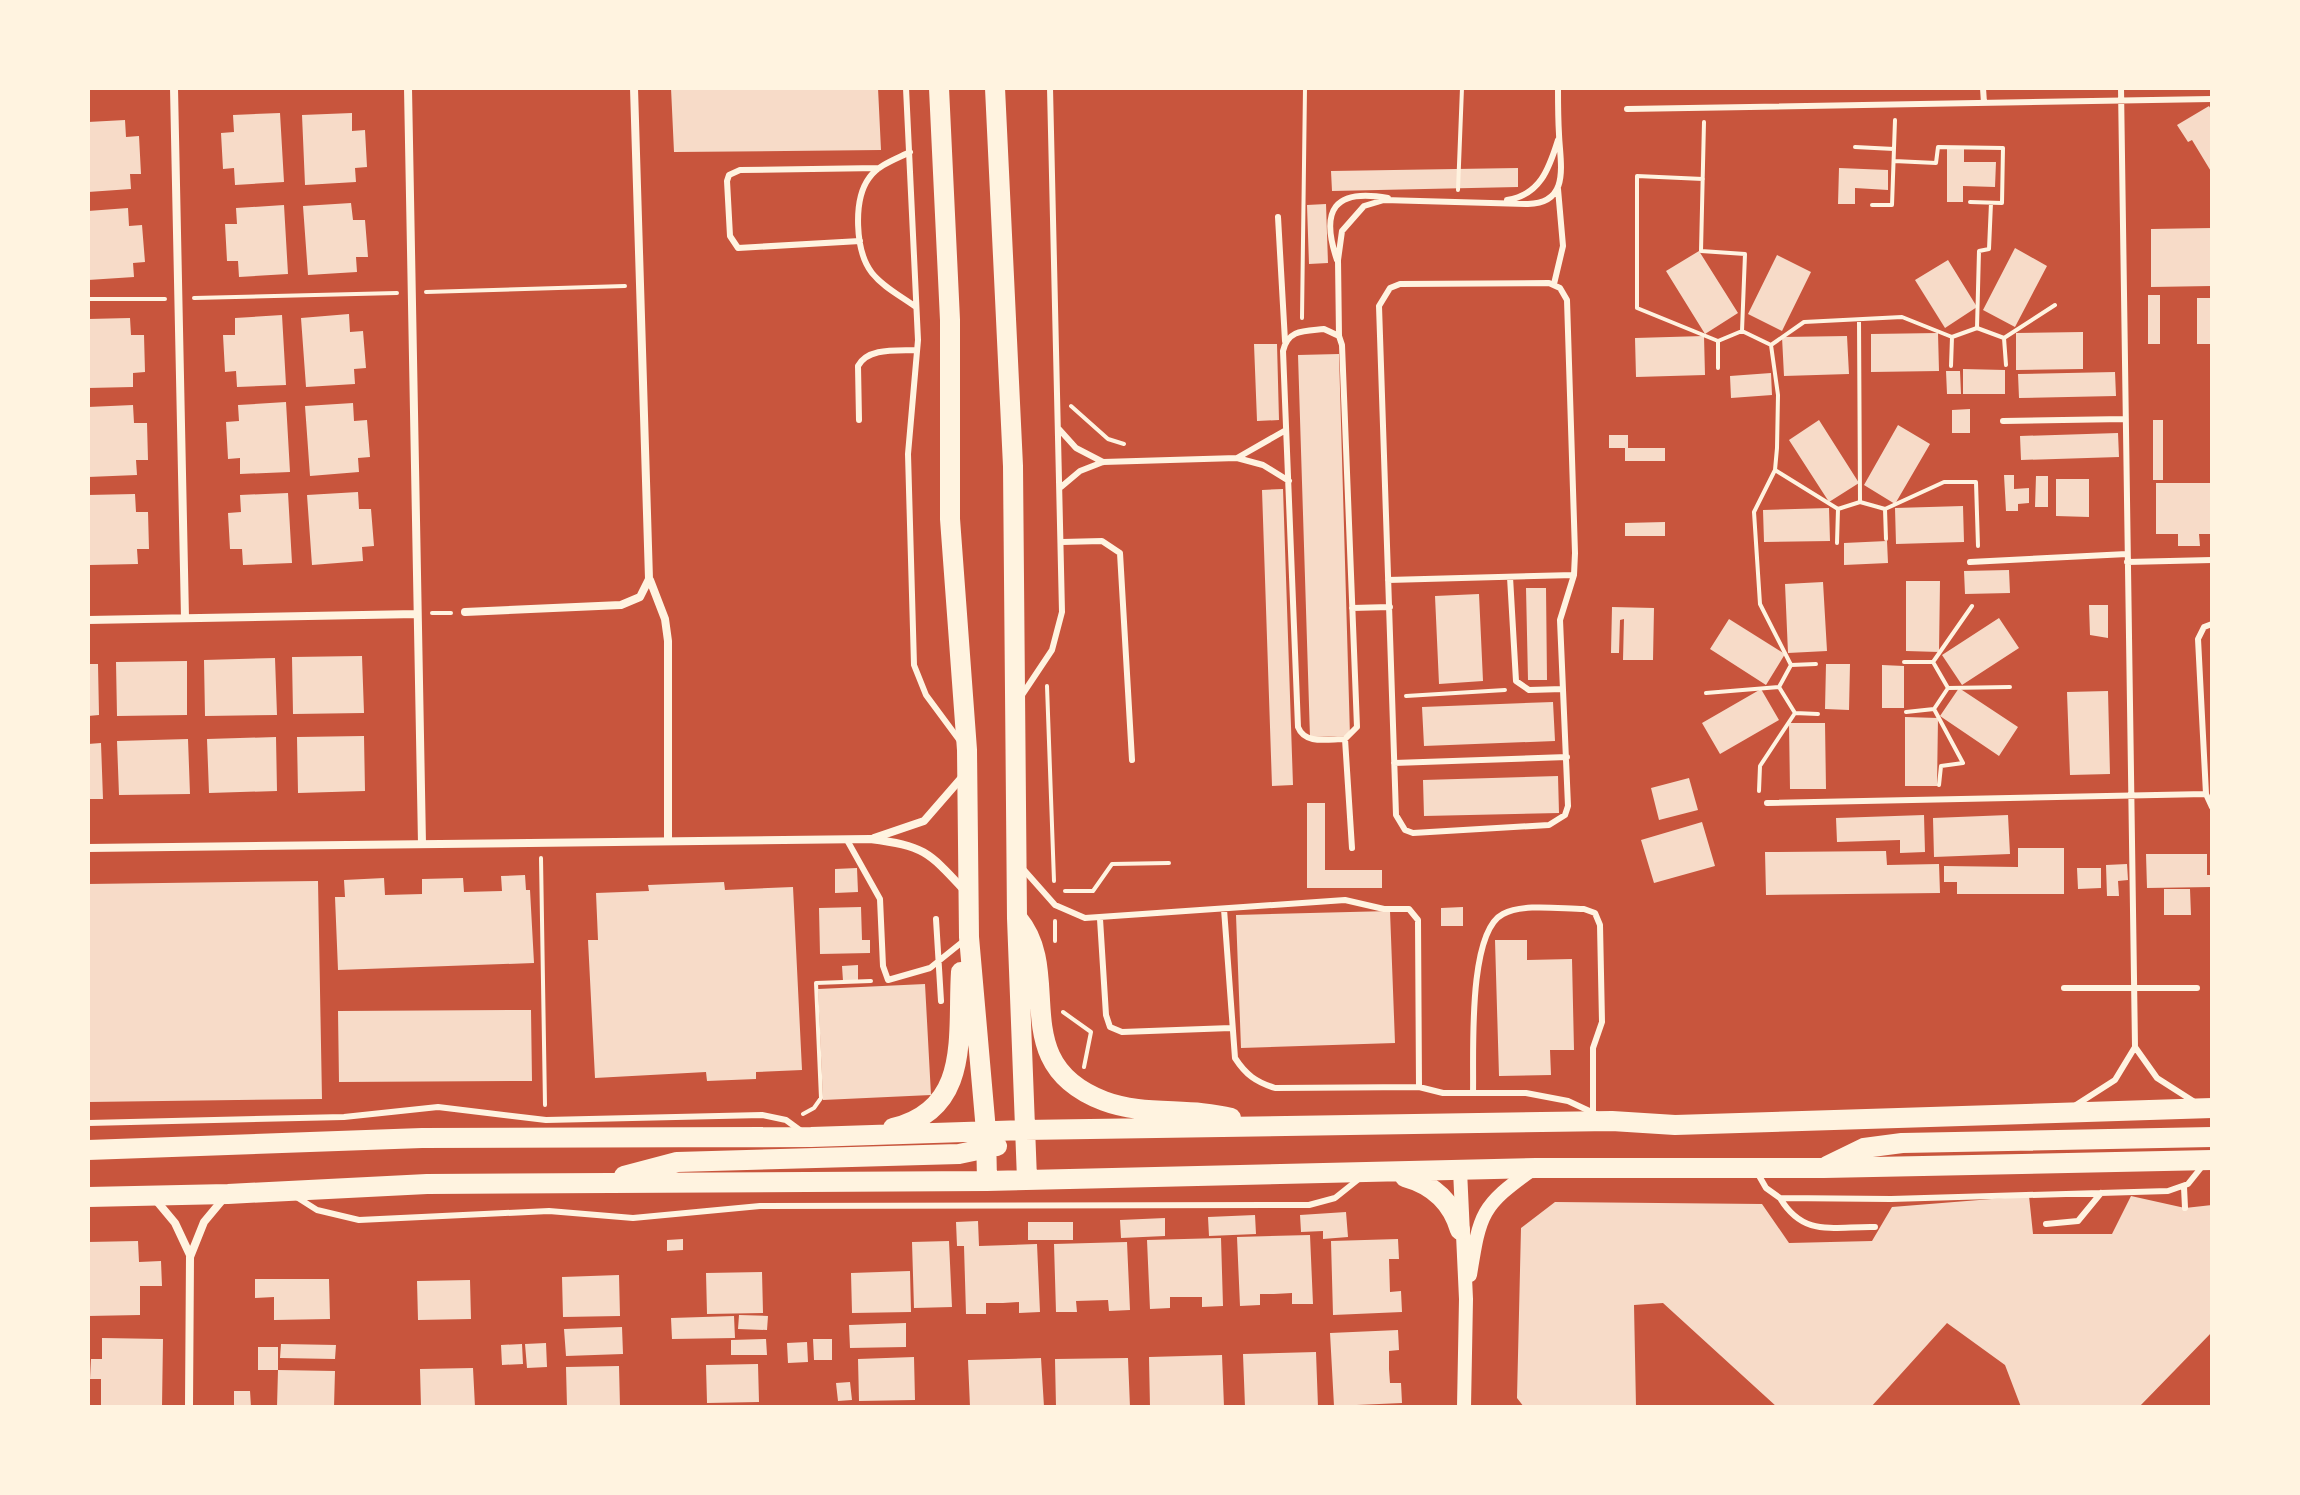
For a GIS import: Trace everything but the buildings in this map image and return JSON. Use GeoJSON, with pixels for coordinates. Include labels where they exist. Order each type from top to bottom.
{"type":"FeatureCollection","features":[{"type":"Feature","properties":{"kind":"main road"},"geometry":{"type":"LineString","coordinates":[[939,88],[950,320],[950,519],[967,750],[969,937],[987,1181]]}},
{"type":"Feature","properties":{"kind":"main road"},"geometry":{"type":"LineString","coordinates":[[995,88],[1013,466],[1017,918],[1027,1179]]}},
{"type":"Feature","properties":{"kind":"main road"},"geometry":{"type":"LineString","coordinates":[[1017,918],[1033,946],[1042,1034],[1058,1067],[1080,1089],[1108,1103],[1207,1113],[1254,1127]]}},
{"type":"Feature","properties":{"kind":"main road"},"geometry":{"type":"LineString","coordinates":[[864,1135],[906,1125],[923,1115],[949,1085],[960,1047],[961,975],[969,937]]}},
{"type":"Feature","properties":{"kind":"main road"},"geometry":{"type":"LineString","coordinates":[[615,1181],[644,1168],[677,1162],[799,1161],[959,1154],[986,1140],[1024,1130],[1612,1121],[1675,1125],[2211,1108]]}},
{"type":"Feature","properties":{"kind":"main road"},"geometry":{"type":"LineString","coordinates":[[88,1150],[422,1138],[864,1135],[986,1140]]}},
{"type":"Feature","properties":{"kind":"main road"},"geometry":{"type":"LineString","coordinates":[[1824,1168],[1864,1148],[1902,1143],[2212,1137]]}},
{"type":"Feature","properties":{"kind":"main road"},"geometry":{"type":"LineString","coordinates":[[92,1199],[615,1181],[987,1181],[1536,1168],[1824,1168],[2209,1160]]}},
{"type":"Feature","properties":{"kind":"main road"},"geometry":{"type":"LineString","coordinates":[[1389,1173],[1434,1189],[1451,1207],[1460,1230]]}},
{"type":"Feature","properties":{"kind":"street"},"geometry":{"type":"LineString","coordinates":[[174,88],[185,618]]}},
{"type":"Feature","properties":{"kind":"street"},"geometry":{"type":"LineString","coordinates":[[408,88],[422,844]]}},
{"type":"Feature","properties":{"kind":"street"},"geometry":{"type":"LineString","coordinates":[[634,88],[649,579],[665,619],[668,641],[668,841]]}},
{"type":"Feature","properties":{"kind":"street"},"geometry":{"type":"LineString","coordinates":[[465,612],[621,605],[640,597],[649,579]]}},
{"type":"Feature","properties":{"kind":"street"},"geometry":{"type":"LineString","coordinates":[[88,620],[417,614]]}},
{"type":"Feature","properties":{"kind":"street"},"geometry":{"type":"LineString","coordinates":[[870,839],[924,821],[967,772]]}},
{"type":"Feature","properties":{"kind":"street"},"geometry":{"type":"LineString","coordinates":[[88,848],[870,839],[919,848],[941,865],[968,894]]}},
{"type":"Feature","properties":{"kind":"street"},"geometry":{"type":"LineString","coordinates":[[1466,1299],[1478,1226],[1484,1212],[1496,1197],[1536,1168]]}},
{"type":"Feature","properties":{"kind":"street"},"geometry":{"type":"LineString","coordinates":[[1460,1170],[1460,1230],[1466,1299],[1464,1407]]}},
{"type":"Feature","properties":{"kind":"street"},"geometry":{"type":"LineString","coordinates":[[189,1407],[190,1257],[204,1222],[228,1194]]}},
{"type":"Feature","properties":{"kind":"street"},"geometry":{"type":"LineString","coordinates":[[152,1196],[175,1223],[190,1257]]}},
{"type":"Feature","properties":{"kind":"lane"},"geometry":{"type":"LineString","coordinates":[[906,88],[917,350],[908,454],[914,665],[926,695],[967,750]]}},
{"type":"Feature","properties":{"kind":"lane"},"geometry":{"type":"LineString","coordinates":[[1016,704],[1046,660],[1057,638],[1062,612],[1050,88]]}},
{"type":"Feature","properties":{"kind":"lane"},"geometry":{"type":"LineString","coordinates":[[1554,284],[1563,246],[1558,189],[1563,172],[1558,88]]}},
{"type":"Feature","properties":{"kind":"lane"},"geometry":{"type":"LineString","coordinates":[[1983,88],[1984,103]]}},
{"type":"Feature","properties":{"kind":"lane"},"geometry":{"type":"LineString","coordinates":[[2063,1111],[2107,1088],[2122,1071],[2135,1047],[2121,88]]}},
{"type":"Feature","properties":{"kind":"lane"},"geometry":{"type":"LineString","coordinates":[[1627,109],[2212,99]]}},
{"type":"Feature","properties":{"kind":"lane"},"geometry":{"type":"LineString","coordinates":[[1495,201],[1524,195],[1541,181],[1559,136]]}},
{"type":"Feature","properties":{"kind":"lane"},"geometry":{"type":"LineString","coordinates":[[910,152],[879,168],[864,187],[860,241],[870,271],[916,307]]}},
{"type":"Feature","properties":{"kind":"lane"},"geometry":{"type":"LineString","coordinates":[[860,241],[738,248],[730,236],[727,181],[729,175],[740,170],[879,168]]}},
{"type":"Feature","properties":{"kind":"lane"},"geometry":{"type":"LineString","coordinates":[[1278,217],[1298,727],[1301,735],[1309,739],[1345,739],[1357,727],[1342,345],[1339,336],[1338,260],[1342,231],[1355,213],[1374,202],[1495,201],[1537,204],[1558,189]]}},
{"type":"Feature","properties":{"kind":"lane"},"geometry":{"type":"LineString","coordinates":[[1338,260],[1328,229],[1338,203],[1364,194],[1403,200]]}},
{"type":"Feature","properties":{"kind":"lane"},"geometry":{"type":"LineString","coordinates":[[1400,284],[1554,284],[1567,300],[1574,575],[1560,620],[1568,806],[1558,821],[1413,833],[1405,830],[1396,815],[1379,306],[1383,296],[1400,284]]}},
{"type":"Feature","properties":{"kind":"lane"},"geometry":{"type":"LineString","coordinates":[[1285,342],[1302,331],[1324,329],[1339,336]]}},
{"type":"Feature","properties":{"kind":"lane"},"geometry":{"type":"LineString","coordinates":[[859,420],[858,366],[861,360],[873,353],[917,350]]}},
{"type":"Feature","properties":{"kind":"lane"},"geometry":{"type":"LineString","coordinates":[[2003,421],[2125,419]]}},
{"type":"Feature","properties":{"kind":"lane"},"geometry":{"type":"LineString","coordinates":[[1057,426],[1076,448],[1103,462]]}},
{"type":"Feature","properties":{"kind":"lane"},"geometry":{"type":"LineString","coordinates":[[1237,458],[1286,430]]}},
{"type":"Feature","properties":{"kind":"lane"},"geometry":{"type":"LineString","coordinates":[[1061,487],[1080,471],[1103,462],[1237,458],[1263,465],[1289,481]]}},
{"type":"Feature","properties":{"kind":"lane"},"geometry":{"type":"LineString","coordinates":[[1062,542],[1102,541],[1120,553],[1132,760]]}},
{"type":"Feature","properties":{"kind":"lane"},"geometry":{"type":"LineString","coordinates":[[1974,562],[2127,558],[2212,560]]}},
{"type":"Feature","properties":{"kind":"lane"},"geometry":{"type":"LineString","coordinates":[[1388,580],[1574,575]]}},
{"type":"Feature","properties":{"kind":"lane"},"geometry":{"type":"LineString","coordinates":[[1510,577],[1515,676],[1524,689],[1563,689]]}},
{"type":"Feature","properties":{"kind":"lane"},"geometry":{"type":"LineString","coordinates":[[1352,608],[1390,607]]}},
{"type":"Feature","properties":{"kind":"lane"},"geometry":{"type":"LineString","coordinates":[[2212,624],[2204,627],[2198,639],[2206,794],[2212,807]]}},
{"type":"Feature","properties":{"kind":"lane"},"geometry":{"type":"LineString","coordinates":[[1345,739],[1352,848]]}},
{"type":"Feature","properties":{"kind":"lane"},"geometry":{"type":"LineString","coordinates":[[1394,763],[1567,757]]}},
{"type":"Feature","properties":{"kind":"lane"},"geometry":{"type":"LineString","coordinates":[[1767,803],[2206,794]]}},
{"type":"Feature","properties":{"kind":"lane"},"geometry":{"type":"LineString","coordinates":[[847,840],[880,899],[883,966],[888,980],[919,972],[939,961],[969,937]]}},
{"type":"Feature","properties":{"kind":"lane"},"geometry":{"type":"LineString","coordinates":[[1016,862],[1055,905],[1071,914],[1100,919],[1345,900],[1376,908],[1414,911],[1418,920],[1419,1087]]}},
{"type":"Feature","properties":{"kind":"lane"},"geometry":{"type":"LineString","coordinates":[[1224,909],[1235,1058],[1244,1073],[1258,1083],[1275,1088],[1419,1087],[1443,1093],[1547,1095],[1612,1121]]}},
{"type":"Feature","properties":{"kind":"lane"},"geometry":{"type":"LineString","coordinates":[[1473,1093],[1475,1000],[1480,962],[1491,926],[1501,915],[1515,911],[1590,910],[1600,925],[1602,1022],[1593,1048],[1593,1112]]}},
{"type":"Feature","properties":{"kind":"lane"},"geometry":{"type":"LineString","coordinates":[[936,919],[941,1001]]}},
{"type":"Feature","properties":{"kind":"lane"},"geometry":{"type":"LineString","coordinates":[[1100,919],[1106,1015],[1110,1027],[1122,1032],[1231,1028]]}},
{"type":"Feature","properties":{"kind":"lane"},"geometry":{"type":"LineString","coordinates":[[2064,988],[2197,988]]}},
{"type":"Feature","properties":{"kind":"lane"},"geometry":{"type":"LineString","coordinates":[[2135,1047],[2157,1078],[2211,1108]]}},
{"type":"Feature","properties":{"kind":"lane"},"geometry":{"type":"LineString","coordinates":[[88,1123],[305,1118],[438,1107],[546,1120],[762,1115],[786,1120],[811,1137]]}},
{"type":"Feature","properties":{"kind":"lane"},"geometry":{"type":"LineString","coordinates":[[1780,1198],[1891,1199],[2168,1191],[2184,1187],[2209,1160]]}},
{"type":"Feature","properties":{"kind":"lane"},"geometry":{"type":"LineString","coordinates":[[1754,1167],[1766,1188],[1780,1198],[1790,1215],[1804,1225],[1875,1227]]}},
{"type":"Feature","properties":{"kind":"lane"},"geometry":{"type":"LineString","coordinates":[[289,1191],[317,1210],[359,1220],[537,1211],[633,1218],[760,1206],[1309,1205],[1335,1198],[1365,1173]]}},
{"type":"Feature","properties":{"kind":"lane"},"geometry":{"type":"LineString","coordinates":[[2184,1187],[2185,1208]]}},
{"type":"Feature","properties":{"kind":"lane"},"geometry":{"type":"LineString","coordinates":[[2046,1224],[2078,1221],[2102,1193]]}},
{"type":"Feature","properties":{"kind":"path"},"geometry":{"type":"LineString","coordinates":[[1302,331],[1305,88]]}},
{"type":"Feature","properties":{"kind":"path"},"geometry":{"type":"LineString","coordinates":[[1458,201],[1462,88]]}},
{"type":"Feature","properties":{"kind":"path"},"geometry":{"type":"LineString","coordinates":[[1872,205],[1892,205],[1895,105]]}},
{"type":"Feature","properties":{"kind":"path"},"geometry":{"type":"LineString","coordinates":[[1704,108],[1701,251],[1745,254],[1742,331]]}},
{"type":"Feature","properties":{"kind":"path"},"geometry":{"type":"LineString","coordinates":[[1855,147],[1894,149]]}},
{"type":"Feature","properties":{"kind":"path"},"geometry":{"type":"LineString","coordinates":[[1894,161],[1936,163],[1938,147],[2003,148],[2002,203],[1970,202]]}},
{"type":"Feature","properties":{"kind":"path"},"geometry":{"type":"LineString","coordinates":[[1703,179],[1637,176],[1637,308],[1718,341],[1742,331],[1771,345]]}},
{"type":"Feature","properties":{"kind":"path"},"geometry":{"type":"LineString","coordinates":[[1977,328],[1979,251],[1989,249],[1991,203]]}},
{"type":"Feature","properties":{"kind":"path"},"geometry":{"type":"LineString","coordinates":[[88,299],[639,285]]}},
{"type":"Feature","properties":{"kind":"path"},"geometry":{"type":"LineString","coordinates":[[2004,338],[2055,305]]}},
{"type":"Feature","properties":{"kind":"path"},"geometry":{"type":"LineString","coordinates":[[1771,345],[1804,322],[1902,317],[1952,337],[1977,328],[2004,338]]}},
{"type":"Feature","properties":{"kind":"path"},"geometry":{"type":"LineString","coordinates":[[1859,320],[1860,502]]}},
{"type":"Feature","properties":{"kind":"path"},"geometry":{"type":"LineString","coordinates":[[1951,366],[1952,337]]}},
{"type":"Feature","properties":{"kind":"path"},"geometry":{"type":"LineString","coordinates":[[2004,338],[2006,365]]}},
{"type":"Feature","properties":{"kind":"path"},"geometry":{"type":"LineString","coordinates":[[1718,341],[1718,368]]}},
{"type":"Feature","properties":{"kind":"path"},"geometry":{"type":"LineString","coordinates":[[1771,345],[1778,395],[1775,470],[1754,512],[1760,604],[1791,665]]}},
{"type":"Feature","properties":{"kind":"path"},"geometry":{"type":"LineString","coordinates":[[1056,406],[1075,407],[1108,439],[1132,444]]}},
{"type":"Feature","properties":{"kind":"path"},"geometry":{"type":"LineString","coordinates":[[1775,470],[1838,509],[1860,502],[1885,509],[1944,482],[1976,482],[1974,562]]}},
{"type":"Feature","properties":{"kind":"path"},"geometry":{"type":"LineString","coordinates":[[1837,543],[1838,509]]}},
{"type":"Feature","properties":{"kind":"path"},"geometry":{"type":"LineString","coordinates":[[1885,509],[1886,539]]}},
{"type":"Feature","properties":{"kind":"path"},"geometry":{"type":"LineString","coordinates":[[1933,662],[1972,606]]}},
{"type":"Feature","properties":{"kind":"path"},"geometry":{"type":"LineString","coordinates":[[417,614],[465,612]]}},
{"type":"Feature","properties":{"kind":"path"},"geometry":{"type":"LineString","coordinates":[[1904,662],[1933,662]]}},
{"type":"Feature","properties":{"kind":"path"},"geometry":{"type":"LineString","coordinates":[[1933,662],[1948,688]]}},
{"type":"Feature","properties":{"kind":"path"},"geometry":{"type":"LineString","coordinates":[[1791,665],[1816,664]]}},
{"type":"Feature","properties":{"kind":"path"},"geometry":{"type":"LineString","coordinates":[[1779,687],[1791,665]]}},
{"type":"Feature","properties":{"kind":"path"},"geometry":{"type":"LineString","coordinates":[[1706,693],[1779,687]]}},
{"type":"Feature","properties":{"kind":"path"},"geometry":{"type":"LineString","coordinates":[[1779,687],[1795,713]]}},
{"type":"Feature","properties":{"kind":"path"},"geometry":{"type":"LineString","coordinates":[[1948,688],[2010,687]]}},
{"type":"Feature","properties":{"kind":"path"},"geometry":{"type":"LineString","coordinates":[[1934,709],[1948,688]]}},
{"type":"Feature","properties":{"kind":"path"},"geometry":{"type":"LineString","coordinates":[[1392,697],[1524,689]]}},
{"type":"Feature","properties":{"kind":"path"},"geometry":{"type":"LineString","coordinates":[[1906,712],[1934,709]]}},
{"type":"Feature","properties":{"kind":"path"},"geometry":{"type":"LineString","coordinates":[[1934,709],[1963,763],[1941,766],[1938,800]]}},
{"type":"Feature","properties":{"kind":"path"},"geometry":{"type":"LineString","coordinates":[[1795,713],[1818,714]]}},
{"type":"Feature","properties":{"kind":"path"},"geometry":{"type":"LineString","coordinates":[[1767,803],[1758,790],[1757,775],[1795,713]]}},
{"type":"Feature","properties":{"kind":"path"},"geometry":{"type":"LineString","coordinates":[[540,842],[546,1120]]}},
{"type":"Feature","properties":{"kind":"path"},"geometry":{"type":"LineString","coordinates":[[1054,891],[1093,891],[1112,864],[1169,863]]}},
{"type":"Feature","properties":{"kind":"path"},"geometry":{"type":"LineString","coordinates":[[786,1120],[814,1108],[821,1098],[816,983],[888,980]]}}]}
